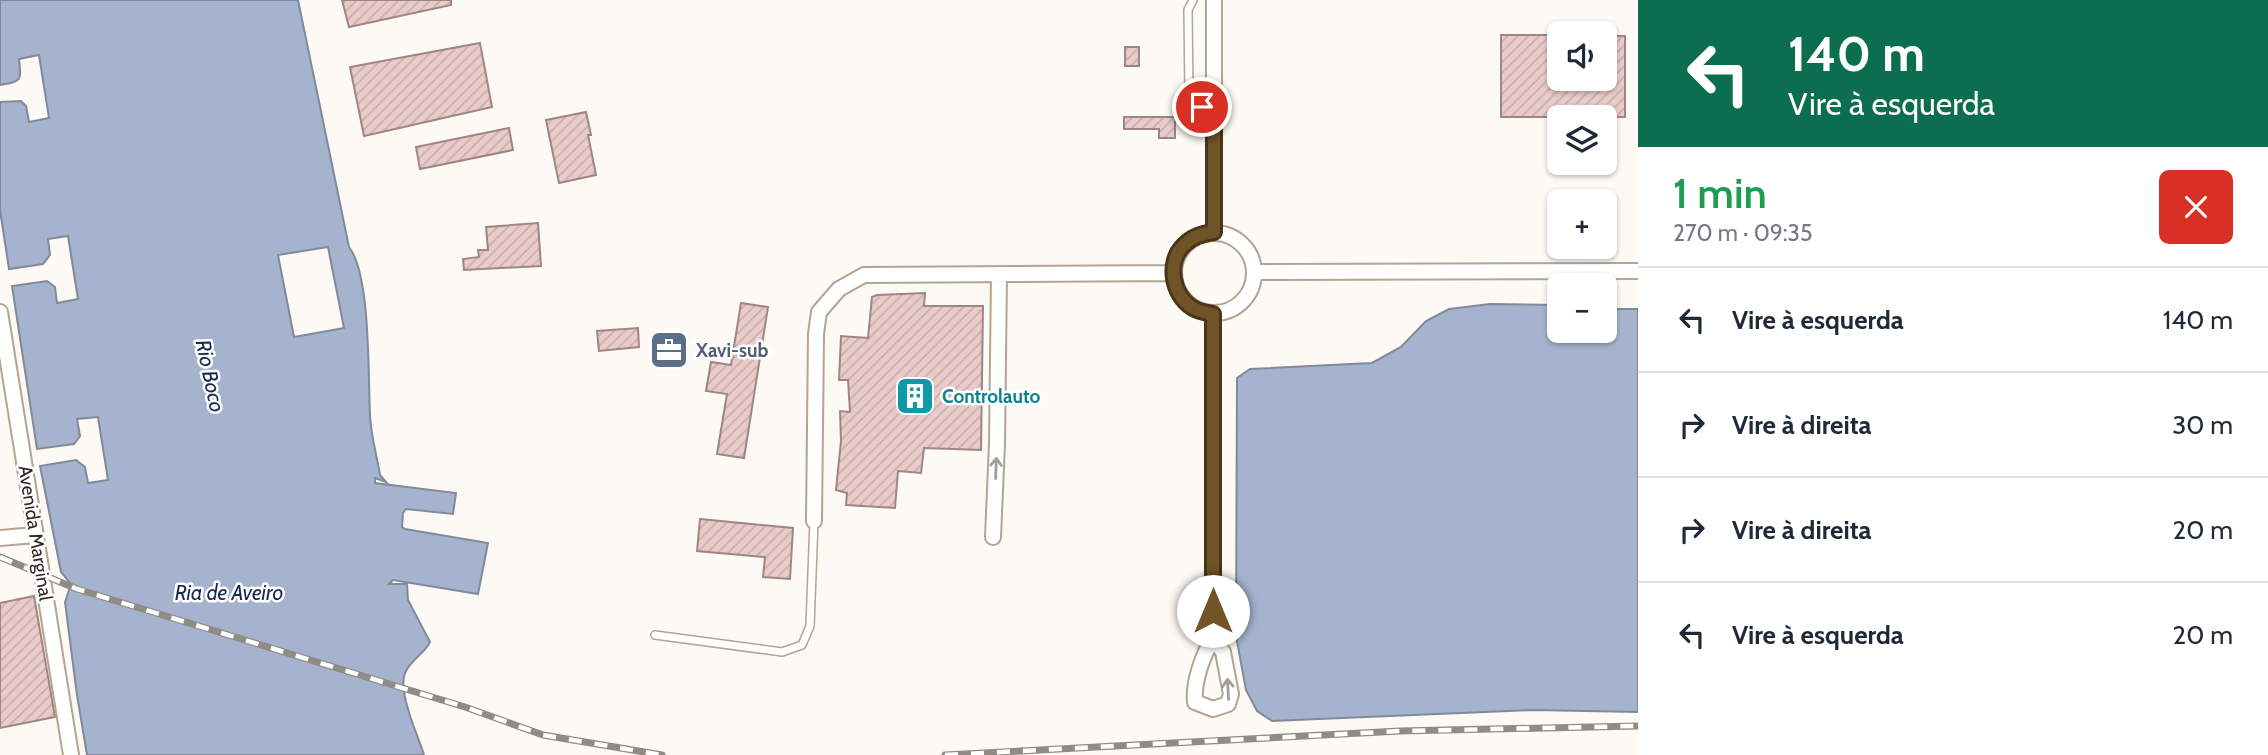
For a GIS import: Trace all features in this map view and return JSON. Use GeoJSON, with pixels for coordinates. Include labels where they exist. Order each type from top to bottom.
{"type":"FeatureCollection","features":[{"type":"Feature","properties":{"kind":"street"},"geometry":{"type":"LineString","coordinates":[[1214,0],[1214,232]]}},
{"type":"Feature","properties":{"kind":"street"},"geometry":{"type":"LineString","coordinates":[[1214,232],[1232,236],[1246,247],[1254,264],[1254,272],[1254,282],[1246,298],[1232,310],[1213,314],[1196,309],[1182,298],[1174,281],[1174,263],[1182,247],[1196,236],[1214,232]]}},
{"type":"Feature","properties":{"kind":"street"},"geometry":{"type":"LineString","coordinates":[[1254,272],[1638,271]]}},
{"type":"Feature","properties":{"kind":"street"},"geometry":{"type":"LineString","coordinates":[[814,521],[816,334],[819,312],[839,289],[864,275],[1174,273]]}},
{"type":"Feature","properties":{"kind":"street"},"geometry":{"type":"LineString","coordinates":[[993,537],[999,274]]}},
{"type":"Feature","properties":{"kind":"street","name":"Avenida Marginal"},"geometry":{"type":"LineString","coordinates":[[0,312],[71,755]]}},
{"type":"Feature","properties":{"kind":"street"},"geometry":{"type":"LineString","coordinates":[[1213,314],[1213,638]]}},
{"type":"Feature","properties":{"kind":"street"},"geometry":{"type":"LineString","coordinates":[[2,539],[36,535]]}},
{"type":"Feature","properties":{"kind":"lane"},"geometry":{"type":"LineString","coordinates":[[1193,0],[1188,10],[1189,96],[1214,119]]}},
{"type":"Feature","properties":{"kind":"lane"},"geometry":{"type":"LineString","coordinates":[[655,635],[782,652],[802,645],[810,626],[814,521]]}},
{"type":"Feature","properties":{"kind":"water","name":"Ria de Aveiro"},"geometry":{"type":"Polygon","coordinates":[[[0,0],[298,0],[349,247],[356,261],[365,303],[371,423],[380,475],[386,482],[375,478],[375,483],[456,493],[453,514],[406,509],[402,527],[488,543],[478,594],[393,580],[389,584],[407,584],[408,600],[430,642],[406,671],[404,679],[406,701],[424,755],[87,755],[65,602],[71,584],[61,572],[40,466],[76,460],[85,467],[88,483],[108,480],[98,417],[77,419],[80,436],[74,444],[37,449],[12,286],[47,281],[55,287],[57,303],[78,299],[68,236],[48,239],[50,255],[43,264],[9,269],[0,210],[0,102],[21,101],[26,106],[29,122],[49,118],[39,55],[19,59],[19,79],[0,85],[0,0]],[[328,247],[278,255],[294,337],[344,328],[328,247]]]}},
{"type":"Feature","properties":{"kind":"water"},"geometry":{"type":"Polygon","coordinates":[[[1490,304],[1547,305],[1547,343],[1617,343],[1617,309],[1638,309],[1638,712],[1534,710],[1272,721],[1257,711],[1246,690],[1236,636],[1237,378],[1250,369],[1372,363],[1401,347],[1426,321],[1449,309],[1490,304]]]}},
{"type":"Feature","properties":{"kind":"building"},"geometry":{"type":"Polygon","coordinates":[[[342,0],[451,0],[451,5],[349,27],[342,0]]]}},
{"type":"Feature","properties":{"kind":"building"},"geometry":{"type":"Polygon","coordinates":[[[1501,35],[1547,35],[1547,91],[1617,91],[1617,36],[1625,36],[1625,117],[1617,117],[1617,105],[1547,105],[1547,117],[1501,117],[1501,35]]]}},
{"type":"Feature","properties":{"kind":"building"},"geometry":{"type":"Polygon","coordinates":[[[480,43],[492,107],[364,136],[350,67],[480,43]]]}},
{"type":"Feature","properties":{"kind":"building"},"geometry":{"type":"Polygon","coordinates":[[[1125,47],[1139,47],[1139,66],[1125,66],[1125,47]]]}},
{"type":"Feature","properties":{"kind":"building"},"geometry":{"type":"Polygon","coordinates":[[[586,112],[596,175],[559,183],[546,120],[586,112]]]}},
{"type":"Feature","properties":{"kind":"building"},"geometry":{"type":"Polygon","coordinates":[[[1124,117],[1175,117],[1175,138],[1159,138],[1159,129],[1124,129],[1124,117]]]}},
{"type":"Feature","properties":{"kind":"building"},"geometry":{"type":"Polygon","coordinates":[[[509,128],[513,150],[420,169],[416,147],[509,128]]]}},
{"type":"Feature","properties":{"kind":"building"},"geometry":{"type":"Polygon","coordinates":[[[538,223],[541,266],[464,270],[463,259],[479,257],[478,250],[488,250],[486,227],[538,223]]]}},
{"type":"Feature","properties":{"kind":"building","name":"Controlauto"},"geometry":{"type":"Polygon","coordinates":[[[925,293],[924,306],[983,306],[981,450],[924,448],[921,473],[898,471],[895,508],[846,505],[847,493],[836,490],[841,441],[840,411],[850,412],[848,380],[839,380],[841,336],[868,338],[872,297],[925,293]]]}},
{"type":"Feature","properties":{"kind":"building"},"geometry":{"type":"Polygon","coordinates":[[[741,303],[768,307],[744,458],[717,454],[727,394],[706,391],[711,362],[731,365],[741,303]]]}},
{"type":"Feature","properties":{"kind":"building"},"geometry":{"type":"Polygon","coordinates":[[[638,328],[639,347],[599,351],[597,331],[638,328]]]}},
{"type":"Feature","properties":{"kind":"building"},"geometry":{"type":"Polygon","coordinates":[[[700,519],[793,528],[790,579],[763,577],[765,557],[697,551],[700,519]]]}},
{"type":"Feature","properties":{"kind":"building"},"geometry":{"type":"Polygon","coordinates":[[[34,596],[55,717],[0,728],[0,603],[34,596]]]}},
{"type":"Feature","properties":{"kind":"railway"},"geometry":{"type":"LineString","coordinates":[[0,557],[77,589],[465,707],[543,735],[662,755]]}},
{"type":"Feature","properties":{"kind":"railway"},"geometry":{"type":"LineString","coordinates":[[945,755],[1400,731],[1638,726]]}},
{"type":"Feature","properties":{"kind":"place","name":"Xavi-sub"},"geometry":{"type":"Point","coordinates":[669,350]}},
{"type":"Feature","properties":{"kind":"place","name":"Controlauto"},"geometry":{"type":"Point","coordinates":[915,396]}},
{"type":"Feature","properties":{"kind":"route"},"geometry":{"type":"LineString","coordinates":[[1202,107],[1214,119],[1214,232],[1196,236],[1182,247],[1174,263],[1174,281],[1182,298],[1196,309],[1213,314],[1213,611]]}},
{"type":"Feature","properties":{"kind":"water label","name":"Rio Boco"},"geometry":{"type":"Point","coordinates":[210,376]}}]}
